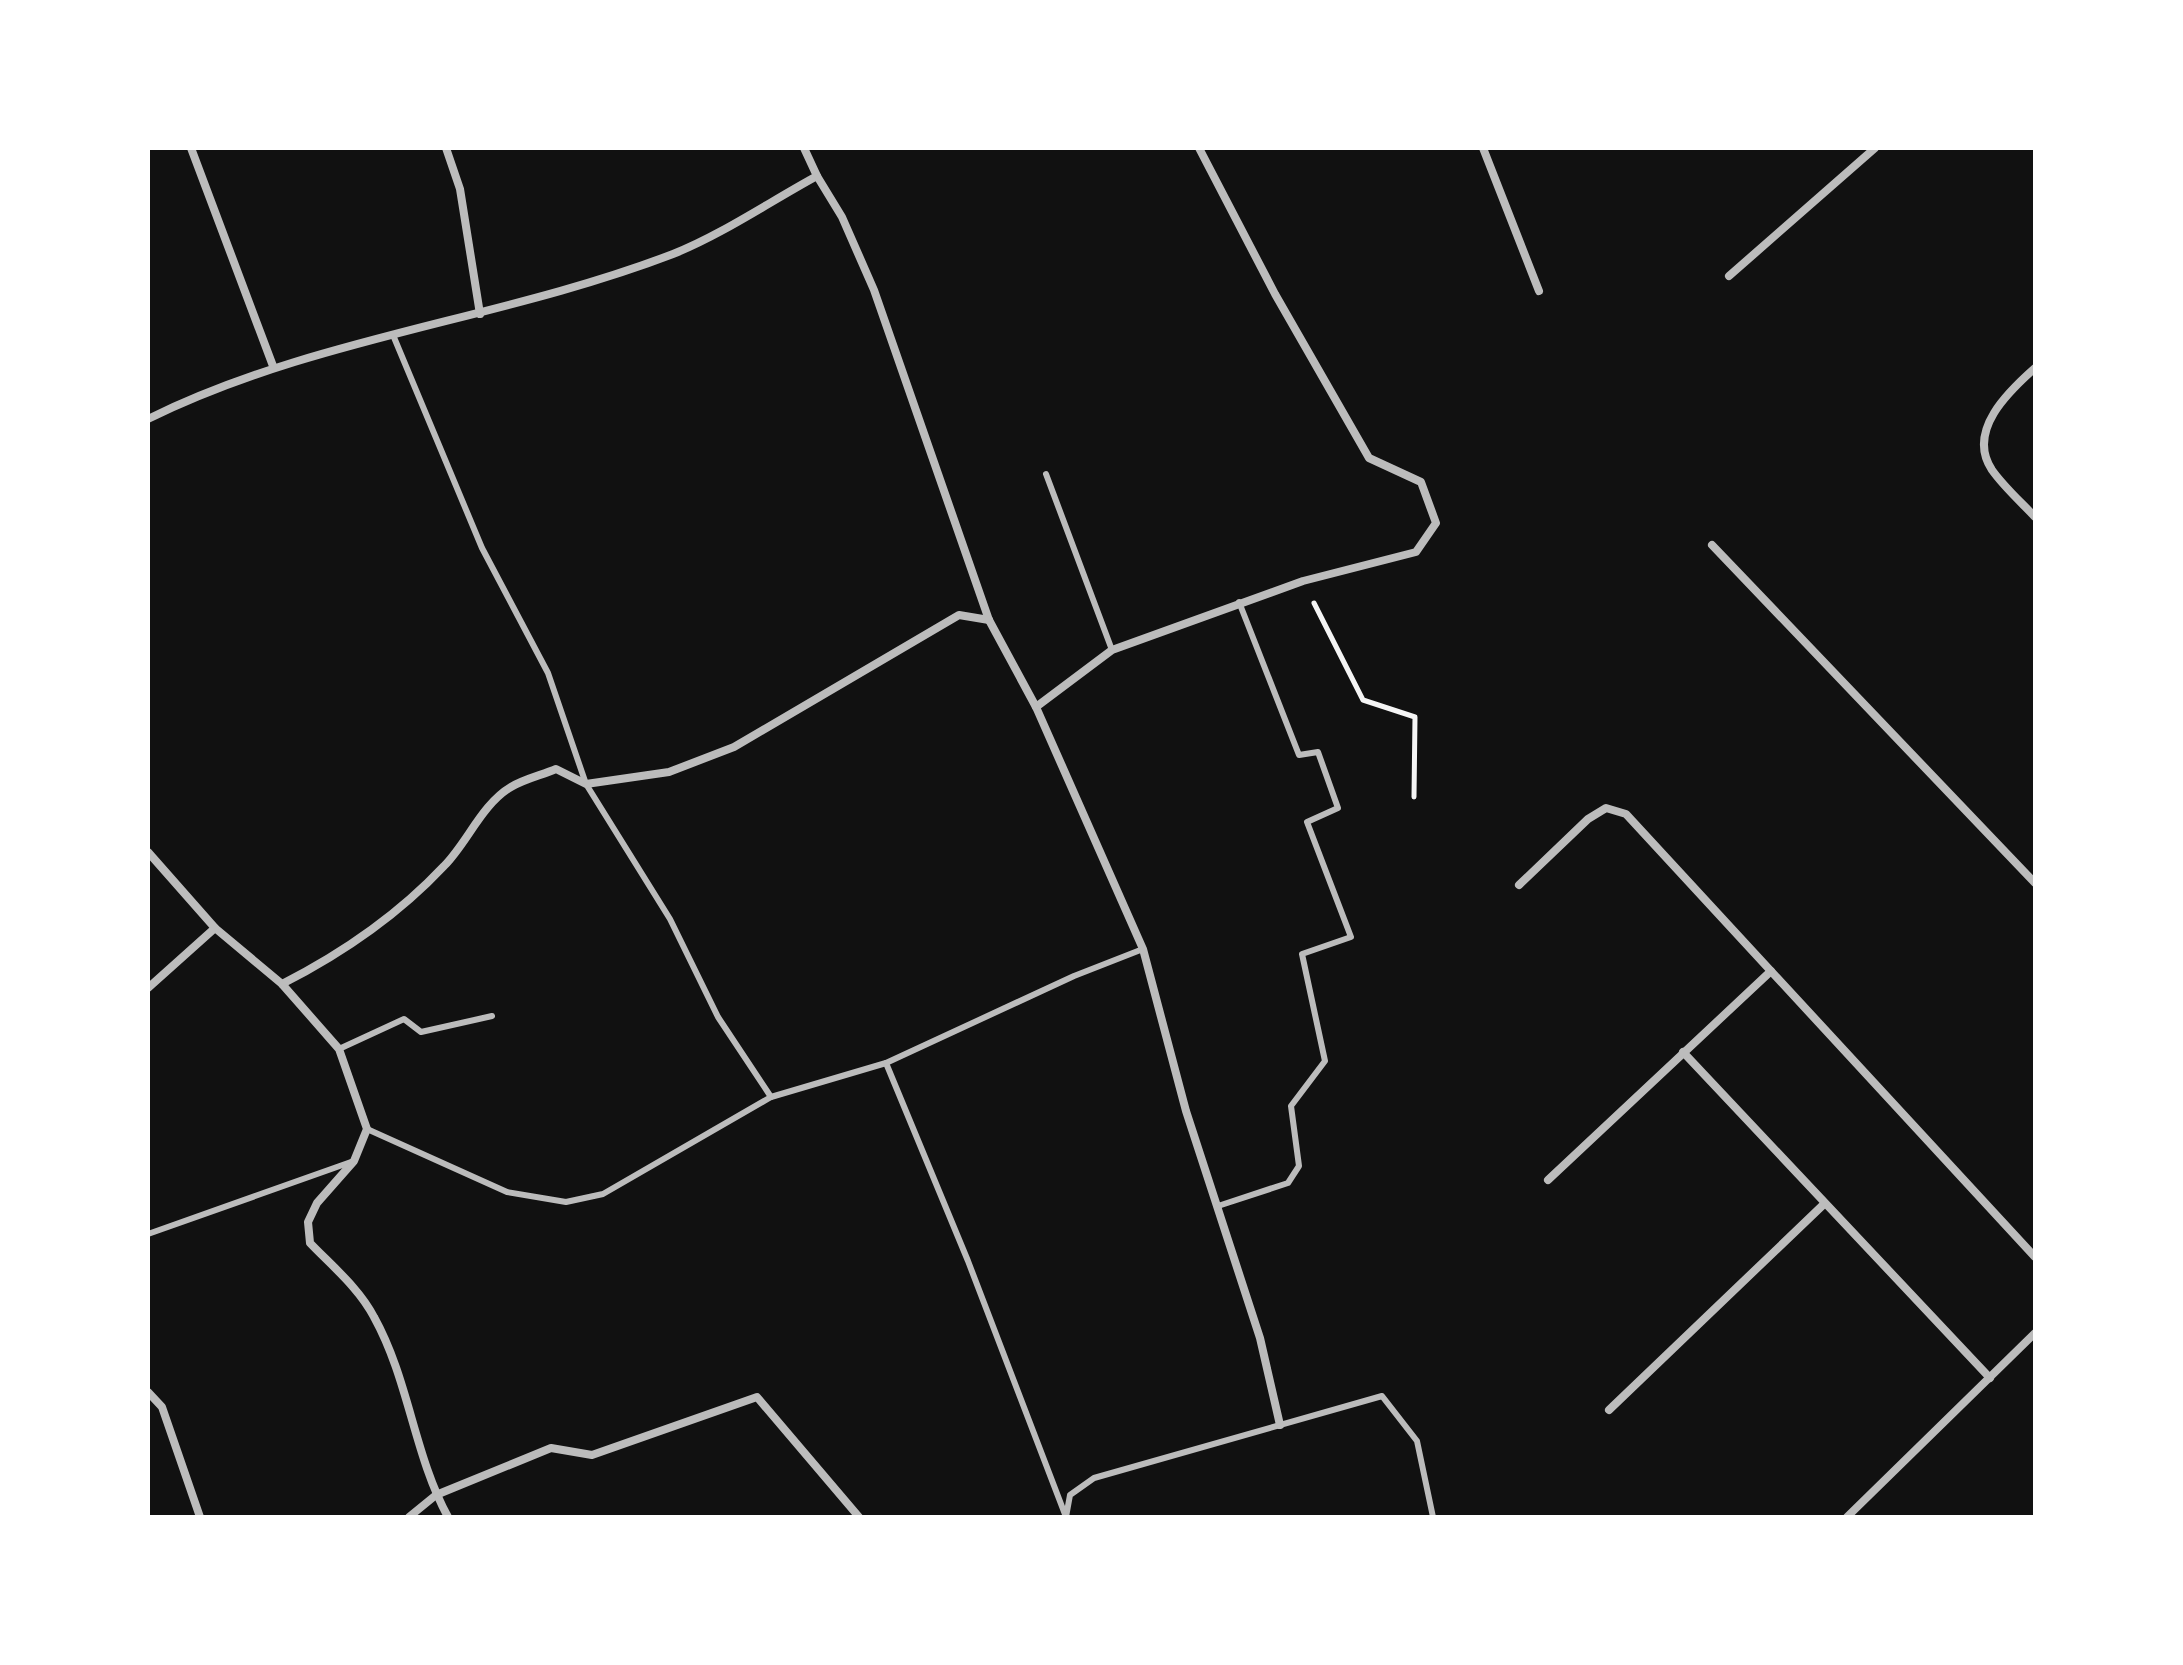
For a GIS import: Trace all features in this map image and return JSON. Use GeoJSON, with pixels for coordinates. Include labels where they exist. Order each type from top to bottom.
{"type":"FeatureCollection","features":[{"type":"Feature","properties":{"kind":"street"},"geometry":{"type":"LineString","coordinates":[[191,148],[273,366]]}},
{"type":"Feature","properties":{"kind":"street"},"geometry":{"type":"LineString","coordinates":[[446,148],[460,189],[480,314]]}},
{"type":"Feature","properties":{"kind":"street"},"geometry":{"type":"LineString","coordinates":[[804,148],[842,217],[874,290],[989,620],[1036,707],[1143,949],[1186,1111],[1260,1338],[1280,1425]]}},
{"type":"Feature","properties":{"kind":"street"},"geometry":{"type":"LineString","coordinates":[[1036,707],[1112,650],[1303,581],[1416,552],[1436,523],[1421,482],[1369,458],[1275,294],[1199,148]]}},
{"type":"Feature","properties":{"kind":"street"},"geometry":{"type":"LineString","coordinates":[[1483,148],[1539,291]]}},
{"type":"Feature","properties":{"kind":"street"},"geometry":{"type":"LineString","coordinates":[[1729,276],[1875,148]]}},
{"type":"Feature","properties":{"kind":"street"},"geometry":{"type":"LineString","coordinates":[[148,419],[273,366],[480,314],[675,253],[817,176]]}},
{"type":"Feature","properties":{"kind":"street"},"geometry":{"type":"LineString","coordinates":[[2035,368],[2006,394],[1990,419],[1985,453],[1991,468],[2035,517]]}},
{"type":"Feature","properties":{"kind":"street"},"geometry":{"type":"LineString","coordinates":[[1712,545],[2035,883]]}},
{"type":"Feature","properties":{"kind":"street"},"geometry":{"type":"LineString","coordinates":[[282,984],[335,957],[398,907],[446,865],[468,833],[509,788],[556,769],[586,784],[669,772],[734,747],[959,615],[989,620]]}},
{"type":"Feature","properties":{"kind":"street"},"geometry":{"type":"LineString","coordinates":[[1519,885],[1588,819],[1606,808],[1626,814],[2035,1257]]}},
{"type":"Feature","properties":{"kind":"street"},"geometry":{"type":"LineString","coordinates":[[148,852],[215,928],[282,984],[339,1049],[367,1129],[354,1161],[317,1203],[308,1222],[310,1243],[350,1283],[374,1315],[400,1378],[436,1495],[448,1517]]}},
{"type":"Feature","properties":{"kind":"street"},"geometry":{"type":"LineString","coordinates":[[148,988],[215,928]]}},
{"type":"Feature","properties":{"kind":"street"},"geometry":{"type":"LineString","coordinates":[[1548,1180],[1771,971]]}},
{"type":"Feature","properties":{"kind":"street"},"geometry":{"type":"LineString","coordinates":[[1683,1052],[1823,1205],[1990,1378]]}},
{"type":"Feature","properties":{"kind":"street"},"geometry":{"type":"LineString","coordinates":[[1609,1410],[1823,1205]]}},
{"type":"Feature","properties":{"kind":"street"},"geometry":{"type":"LineString","coordinates":[[1847,1517],[2035,1333]]}},
{"type":"Feature","properties":{"kind":"street"},"geometry":{"type":"LineString","coordinates":[[148,1392],[162,1407],[200,1517]]}},
{"type":"Feature","properties":{"kind":"street"},"geometry":{"type":"LineString","coordinates":[[409,1517],[436,1495],[551,1448],[592,1455],[757,1397],[859,1517]]}},
{"type":"Feature","properties":{"kind":"lane"},"geometry":{"type":"LineString","coordinates":[[393,335],[482,548],[548,673],[586,784],[670,919],[718,1017],[771,1097]]}},
{"type":"Feature","properties":{"kind":"lane"},"geometry":{"type":"LineString","coordinates":[[1046,474],[1112,650]]}},
{"type":"Feature","properties":{"kind":"lane"},"geometry":{"type":"LineString","coordinates":[[1218,1206],[1288,1183],[1299,1166],[1291,1106],[1325,1061],[1302,954],[1351,937],[1307,822],[1338,808],[1318,752],[1299,755],[1239,602]]}},
{"type":"Feature","properties":{"kind":"lane"},"geometry":{"type":"LineString","coordinates":[[367,1129],[507,1192],[566,1202],[603,1194],[771,1097],[886,1063],[1074,976],[1143,949]]}},
{"type":"Feature","properties":{"kind":"lane"},"geometry":{"type":"LineString","coordinates":[[339,1049],[404,1019],[421,1032],[492,1016]]}},
{"type":"Feature","properties":{"kind":"lane"},"geometry":{"type":"LineString","coordinates":[[886,1063],[968,1261],[1066,1517]]}},
{"type":"Feature","properties":{"kind":"lane"},"geometry":{"type":"LineString","coordinates":[[148,1234],[354,1161]]}},
{"type":"Feature","properties":{"kind":"lane"},"geometry":{"type":"LineString","coordinates":[[1066,1517],[1070,1495],[1094,1478],[1382,1396],[1417,1441],[1433,1517]]}},
{"type":"Feature","properties":{"kind":"path"},"geometry":{"type":"LineString","coordinates":[[1303,581],[1363,700],[1415,717],[1414,797]]}}]}
